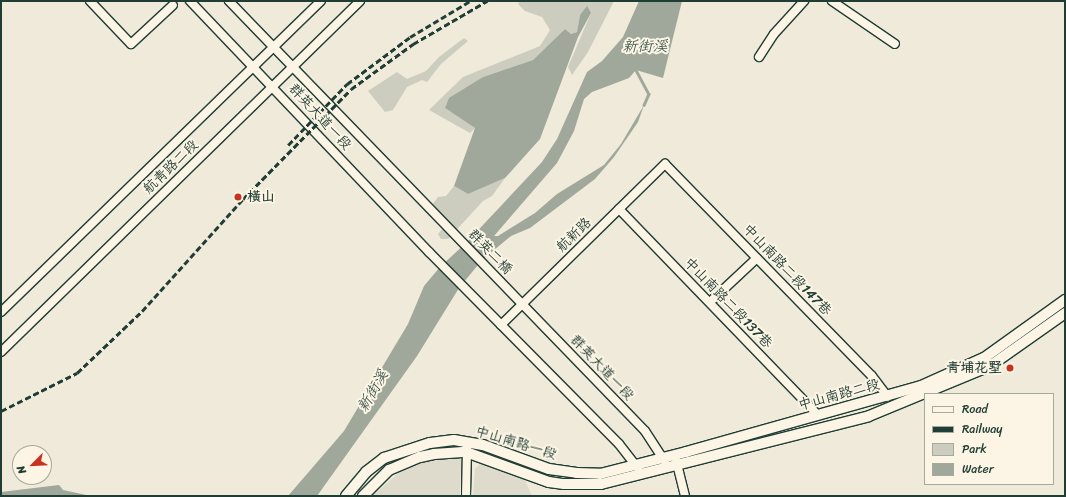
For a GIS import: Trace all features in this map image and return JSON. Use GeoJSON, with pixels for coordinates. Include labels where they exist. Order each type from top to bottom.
{"type":"FeatureCollection","features":[{"type":"Feature","properties":{"kind":"main road","name":"中山南路二段"},"geometry":{"type":"LineString","coordinates":[[600,479],[642,473],[818,415],[888,397],[940,378],[984,358],[1065,300]]}},
{"type":"Feature","properties":{"kind":"main road","name":"中山南路二段"},"geometry":{"type":"LineString","coordinates":[[926,393],[990,366],[1065,313]]}},
{"type":"Feature","properties":{"kind":"main road","name":"中山南路二段"},"geometry":{"type":"LineString","coordinates":[[600,479],[635,465],[662,458],[674,462],[869,416],[883,408],[902,403],[924,394]]}},
{"type":"Feature","properties":{"kind":"main road","name":"中山南路一段"},"geometry":{"type":"LineString","coordinates":[[346,496],[366,472],[396,453],[430,443],[454,440],[467,447],[549,469],[600,479]]}},
{"type":"Feature","properties":{"kind":"main road","name":"中山南路一段"},"geometry":{"type":"LineString","coordinates":[[363,496],[381,478],[403,463],[434,454],[467,447]]}},
{"type":"Feature","properties":{"kind":"street"},"geometry":{"type":"LineString","coordinates":[[90,1],[131,44],[173,5]]}},
{"type":"Feature","properties":{"kind":"street","name":"群英大道一段"},"geometry":{"type":"LineString","coordinates":[[190,1],[429,252],[501,325]]}},
{"type":"Feature","properties":{"kind":"street","name":"群英大道一段"},"geometry":{"type":"LineString","coordinates":[[229,1],[451,230]]}},
{"type":"Feature","properties":{"kind":"street","name":"航青路二段"},"geometry":{"type":"LineString","coordinates":[[1,312],[321,1]]}},
{"type":"Feature","properties":{"kind":"street","name":"航青路二段"},"geometry":{"type":"LineString","coordinates":[[1,352],[291,66],[360,1]]}},
{"type":"Feature","properties":{"kind":"street"},"geometry":{"type":"LineString","coordinates":[[759,56],[774,34],[804,1]]}},
{"type":"Feature","properties":{"kind":"street"},"geometry":{"type":"LineString","coordinates":[[832,1],[895,44]]}},
{"type":"Feature","properties":{"kind":"street","name":"航新路"},"geometry":{"type":"LineString","coordinates":[[501,325],[665,164]]}},
{"type":"Feature","properties":{"kind":"street","name":"中山南路二段147巷"},"geometry":{"type":"LineString","coordinates":[[665,164],[872,376],[888,397]]}},
{"type":"Feature","properties":{"kind":"street","name":"中山南路二段137巷"},"geometry":{"type":"LineString","coordinates":[[619,209],[818,415]]}},
{"type":"Feature","properties":{"kind":"street","name":"群英二橋"},"geometry":{"type":"LineString","coordinates":[[451,230],[511,292]]}},
{"type":"Feature","properties":{"kind":"street"},"geometry":{"type":"LineString","coordinates":[[710,302],[757,258]]}},
{"type":"Feature","properties":{"kind":"street","name":"群英大道一段"},"geometry":{"type":"LineString","coordinates":[[511,292],[645,431],[662,458]]}},
{"type":"Feature","properties":{"kind":"street"},"geometry":{"type":"LineString","coordinates":[[501,325],[620,444],[642,473]]}},
{"type":"Feature","properties":{"kind":"street"},"geometry":{"type":"LineString","coordinates":[[466,496],[467,447]]}},
{"type":"Feature","properties":{"kind":"street"},"geometry":{"type":"LineString","coordinates":[[674,462],[685,496]]}},
{"type":"Feature","properties":{"kind":"shaded area"},"geometry":{"type":"Polygon","coordinates":[[[436,458],[461,458],[460,496],[372,496],[400,472],[418,463],[436,458]]]}},
{"type":"Feature","properties":{"kind":"shaded area"},"geometry":{"type":"Polygon","coordinates":[[[489,463],[524,478],[532,496],[473,496],[475,469],[480,464],[489,463]]]}},
{"type":"Feature","properties":{"kind":"green space"},"geometry":{"type":"Polygon","coordinates":[[[520,1],[614,1],[588,52],[572,75],[568,67],[591,13],[580,15],[577,32],[571,34],[565,29],[533,60],[483,77],[445,108],[475,128],[470,133],[429,110],[463,77],[540,46],[550,30],[542,17],[525,11],[518,4],[520,1]]]}},
{"type":"Feature","properties":{"kind":"green space"},"geometry":{"type":"Polygon","coordinates":[[[464,38],[468,41],[441,64],[427,82],[422,80],[407,87],[393,110],[385,112],[368,91],[397,72],[407,79],[426,71],[439,57],[464,38]]]}},
{"type":"Feature","properties":{"kind":"green space"},"geometry":{"type":"Polygon","coordinates":[[[505,178],[492,196],[483,201],[448,239],[441,239],[438,234],[445,226],[444,217],[432,205],[438,197],[446,196],[454,186],[468,194],[505,178]]]}},
{"type":"Feature","properties":{"kind":"water","name":"新街溪"},"geometry":{"type":"Polygon","coordinates":[[[639,1],[682,1],[663,78],[636,70],[629,78],[592,92],[584,99],[574,131],[557,163],[494,236],[498,236],[535,213],[557,194],[604,165],[621,144],[644,105],[638,122],[614,157],[595,179],[530,228],[511,236],[482,260],[459,288],[417,356],[317,496],[288,496],[344,431],[408,324],[424,286],[440,267],[467,242],[542,162],[557,139],[587,72],[602,61],[623,37],[639,1]]]}},
{"type":"Feature","properties":{"kind":"water"},"geometry":{"type":"Polygon","coordinates":[[[587,6],[591,13],[578,37],[540,139],[505,178],[468,194],[454,186],[475,128],[445,108],[449,98],[483,77],[533,60],[565,29],[571,34],[577,32],[580,15],[587,6]]]}},
{"type":"Feature","properties":{"kind":"water"},"geometry":{"type":"Polygon","coordinates":[[[59,485],[63,490],[91,496],[1,496],[1,492],[59,485]]]}},
{"type":"Feature","properties":{"kind":"waterway"},"geometry":{"type":"LineString","coordinates":[[636,70],[649,94],[644,105]]}},
{"type":"Feature","properties":{"kind":"railway"},"geometry":{"type":"LineString","coordinates":[[288,145],[347,84],[410,37],[470,1]]}},
{"type":"Feature","properties":{"kind":"railway"},"geometry":{"type":"LineString","coordinates":[[1,411],[77,373],[142,311],[243,199],[351,89],[413,44],[487,1]]}},
{"type":"Feature","properties":{"kind":"place","name":"橫山"},"geometry":{"type":"Point","coordinates":[238,197]}},
{"type":"Feature","properties":{"kind":"place","name":"青埔花墅"},"geometry":{"type":"Point","coordinates":[1010,368]}}]}
